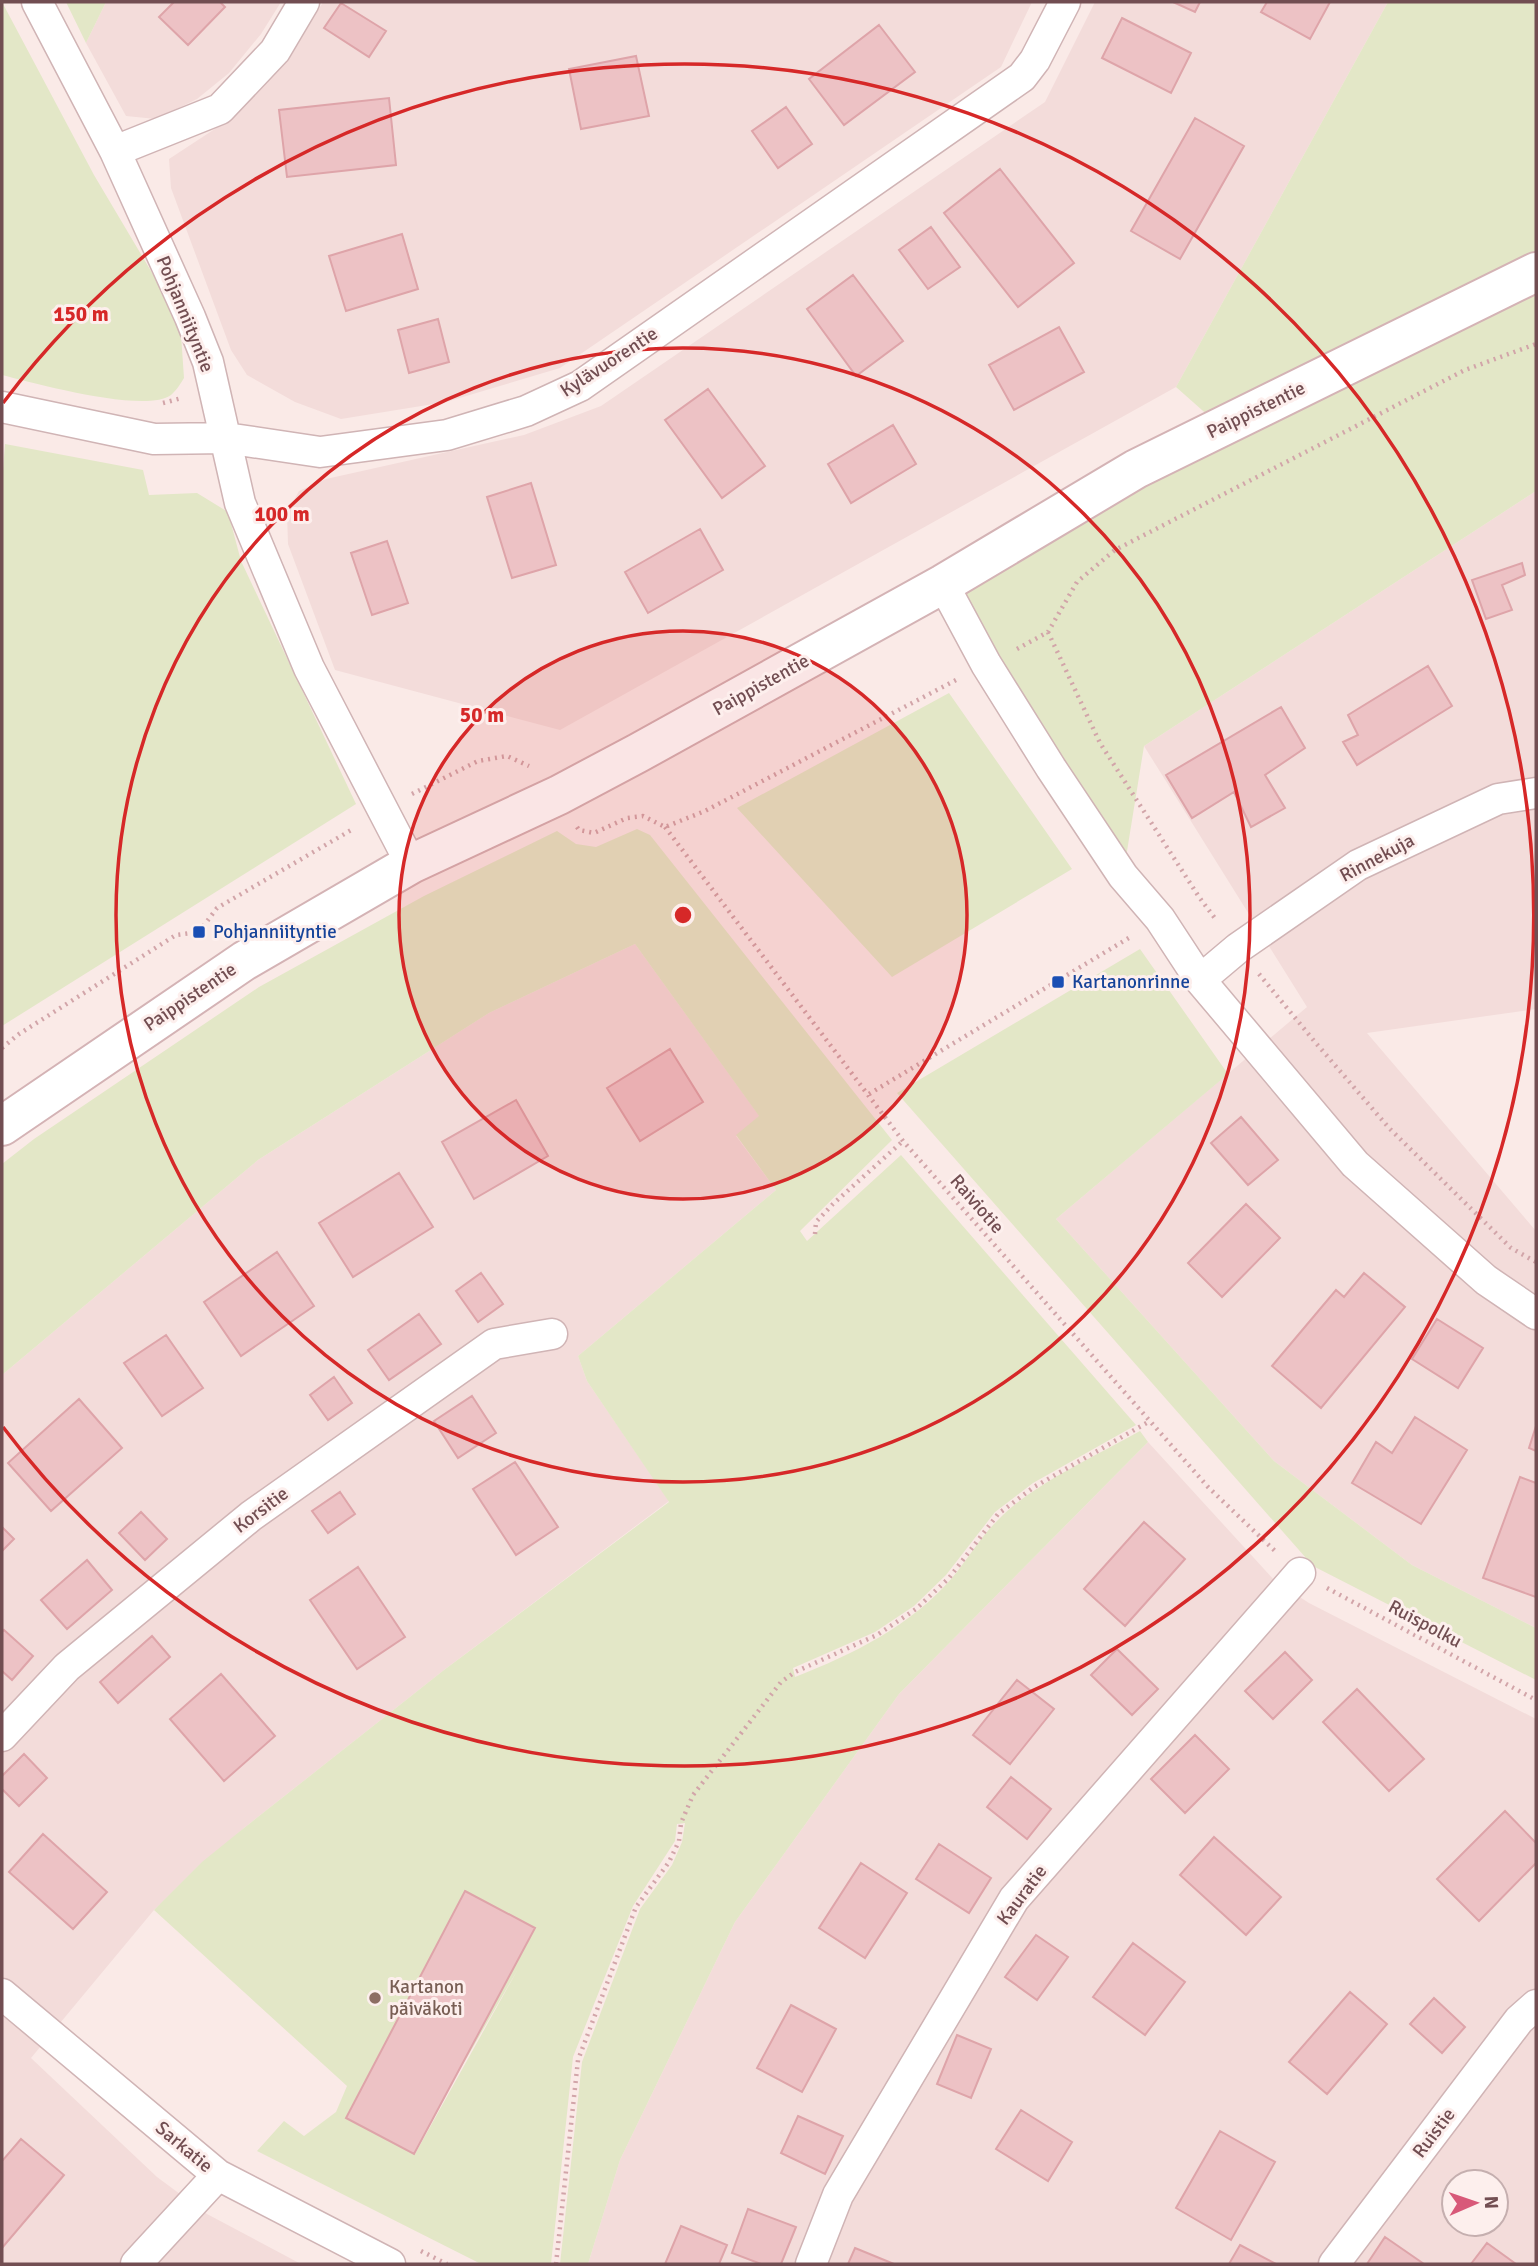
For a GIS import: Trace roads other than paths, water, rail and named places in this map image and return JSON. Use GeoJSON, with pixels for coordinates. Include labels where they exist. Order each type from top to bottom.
{"type":"FeatureCollection","features":[{"type":"Feature","properties":{"kind":"street","name":"Pohjanniityntie"},"geometry":{"type":"LineString","coordinates":[[37,2],[115,151],[208,362],[240,503],[309,668],[411,864]]}},
{"type":"Feature","properties":{"kind":"street"},"geometry":{"type":"LineString","coordinates":[[115,151],[220,109],[275,51],[304,2]]}},
{"type":"Feature","properties":{"kind":"street","name":"Kylävuorentie"},"geometry":{"type":"LineString","coordinates":[[2,407],[153,439],[226,438],[320,452],[447,435],[526,411],[580,386],[1022,77],[1035,60],[1065,2]]}},
{"type":"Feature","properties":{"kind":"street","name":"Paippistentie"},"geometry":{"type":"LineString","coordinates":[[2,1126],[244,961],[411,864],[559,795],[943,584],[1136,469],[1536,272]]}},
{"type":"Feature","properties":{"kind":"street"},"geometry":{"type":"LineString","coordinates":[[943,584],[986,664],[1051,768],[1123,876],[1160,919],[1200,980],[1356,1164],[1486,1279],[1536,1314]]}},
{"type":"Feature","properties":{"kind":"street","name":"Rinnekuja"},"geometry":{"type":"LineString","coordinates":[[1200,980],[1238,948],[1358,865],[1498,799],[1536,793]]}},
{"type":"Feature","properties":{"kind":"street","name":"Korsitie"},"geometry":{"type":"LineString","coordinates":[[2,1736],[67,1667],[251,1516],[494,1345],[551,1334]]}},
{"type":"Feature","properties":{"kind":"street","name":"Kauratie"},"geometry":{"type":"LineString","coordinates":[[811,2264],[838,2194],[1014,1899],[1300,1573]]}},
{"type":"Feature","properties":{"kind":"street","name":"Sarkatie"},"geometry":{"type":"LineString","coordinates":[[2,1994],[218,2175],[400,2255]]}},
{"type":"Feature","properties":{"kind":"street","name":"Ruistie"},"geometry":{"type":"LineString","coordinates":[[1334,2264],[1519,2020],[1536,2005]]}},
{"type":"Feature","properties":{"kind":"street"},"geometry":{"type":"LineString","coordinates":[[136,2264],[218,2175]]}},
{"type":"Feature","properties":{"kind":"place","name":"Pohjanniityntie"},"geometry":{"type":"Point","coordinates":[199,932]}},
{"type":"Feature","properties":{"kind":"place","name":"Kartanonrinne"},"geometry":{"type":"Point","coordinates":[1058,982]}},
{"type":"Feature","properties":{"kind":"place","name":"Kartanon päiväkoti"},"geometry":{"type":"Point","coordinates":[375,1998]}}]}
